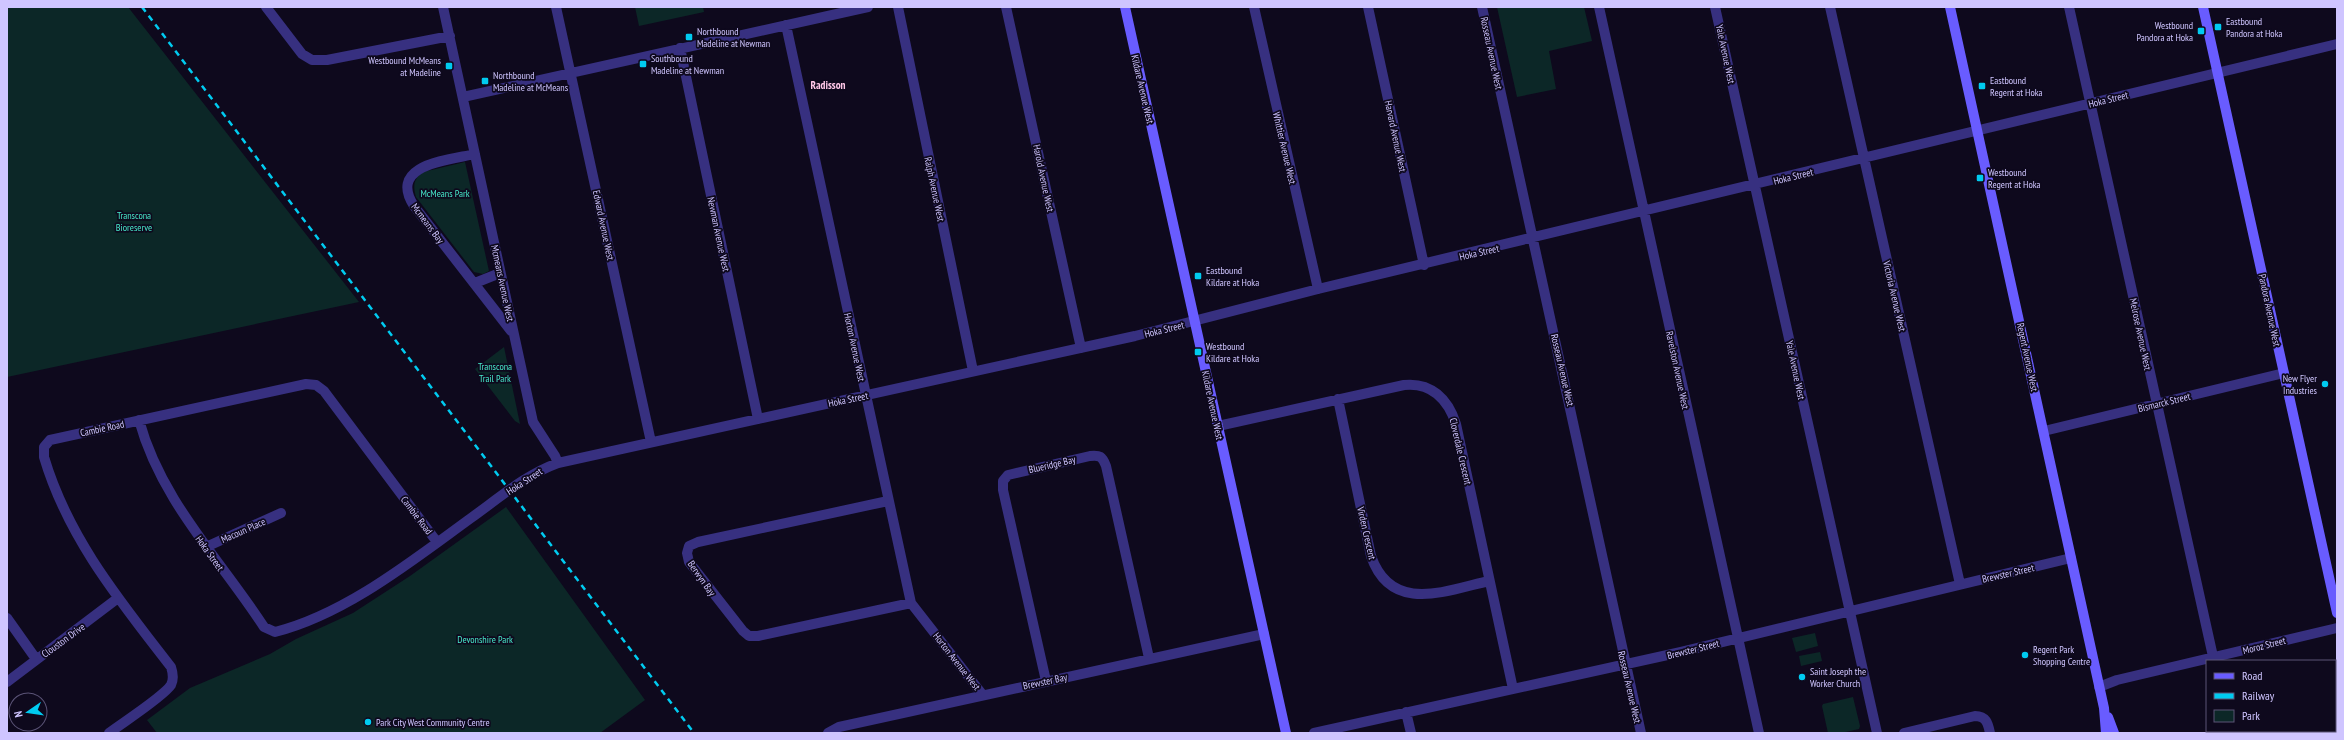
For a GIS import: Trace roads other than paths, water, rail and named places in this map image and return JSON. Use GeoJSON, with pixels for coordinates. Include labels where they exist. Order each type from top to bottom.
{"type":"FeatureCollection","features":[{"type":"Feature","properties":{"kind":"street"},"geometry":{"type":"LineString","coordinates":[[266,7],[302,54],[312,60],[327,60],[450,36]]}},
{"type":"Feature","properties":{"kind":"street"},"geometry":{"type":"LineString","coordinates":[[443,7],[463,96],[868,7]]}},
{"type":"Feature","properties":{"kind":"street","name":"Edward Avenue West"},"geometry":{"type":"LineString","coordinates":[[556,7],[651,442]]}},
{"type":"Feature","properties":{"kind":"street","name":"Ralph Avenue West"},"geometry":{"type":"LineString","coordinates":[[898,7],[973,372]]}},
{"type":"Feature","properties":{"kind":"street","name":"Harold Avenue West"},"geometry":{"type":"LineString","coordinates":[[1006,7],[1081,348]]}},
{"type":"Feature","properties":{"kind":"street","name":"Kildare Avenue West"},"geometry":{"type":"LineString","coordinates":[[1125,7],[1286,733]]}},
{"type":"Feature","properties":{"kind":"street","name":"Whittier Avenue West"},"geometry":{"type":"LineString","coordinates":[[1254,7],[1318,289]]}},
{"type":"Feature","properties":{"kind":"street","name":"Harvard Avenue West"},"geometry":{"type":"LineString","coordinates":[[1368,7],[1424,265]]}},
{"type":"Feature","properties":{"kind":"street","name":"Rosseau Avenue West"},"geometry":{"type":"LineString","coordinates":[[1482,7],[1641,733]]}},
{"type":"Feature","properties":{"kind":"street","name":"Ravelston Avenue West"},"geometry":{"type":"LineString","coordinates":[[1599,7],[1759,733]]}},
{"type":"Feature","properties":{"kind":"street","name":"Yale Avenue West"},"geometry":{"type":"LineString","coordinates":[[1715,7],[1877,733]]}},
{"type":"Feature","properties":{"kind":"street","name":"Victoria Avenue West"},"geometry":{"type":"LineString","coordinates":[[1830,7],[1960,584]]}},
{"type":"Feature","properties":{"kind":"street","name":"Regent Avenue West"},"geometry":{"type":"LineString","coordinates":[[1950,7],[2104,708],[2106,733]]}},
{"type":"Feature","properties":{"kind":"street","name":"Melrose Avenue West"},"geometry":{"type":"LineString","coordinates":[[2069,7],[2213,659]]}},
{"type":"Feature","properties":{"kind":"street","name":"Pandora Avenue West"},"geometry":{"type":"LineString","coordinates":[[2203,7],[2337,613]]}},
{"type":"Feature","properties":{"kind":"street","name":"Horton Avenue West"},"geometry":{"type":"LineString","coordinates":[[786,26],[911,603],[982,694]]}},
{"type":"Feature","properties":{"kind":"street","name":"Hoka Street"},"geometry":{"type":"LineString","coordinates":[[139,420],[162,482],[206,547],[264,627],[275,632],[289,629],[350,601],[437,542],[533,473],[558,464],[651,442],[1081,348],[1195,321],[1318,289],[1533,239],[2337,44]]}},
{"type":"Feature","properties":{"kind":"street","name":"Newman Avenue West"},"geometry":{"type":"LineString","coordinates":[[680,48],[758,419]]}},
{"type":"Feature","properties":{"kind":"street","name":"Mcmeans Avenue West"},"geometry":{"type":"LineString","coordinates":[[463,96],[533,422],[555,456],[558,464]]}},
{"type":"Feature","properties":{"kind":"street","name":"Mcmeans Bay"},"geometry":{"type":"LineString","coordinates":[[475,154],[418,168],[411,176],[407,189],[414,206],[514,334]]}},
{"type":"Feature","properties":{"kind":"street"},"geometry":{"type":"LineString","coordinates":[[474,283],[500,273]]}},
{"type":"Feature","properties":{"kind":"street","name":"Bismarck Street"},"geometry":{"type":"LineString","coordinates":[[2044,431],[2284,373]]}},
{"type":"Feature","properties":{"kind":"street","name":"Cambie Road"},"geometry":{"type":"LineString","coordinates":[[109,733],[166,690],[173,680],[171,667],[118,598],[87,553],[69,523],[49,475],[43,452],[47,443],[54,439],[139,420],[306,384],[316,385],[324,391],[437,542]]}},
{"type":"Feature","properties":{"kind":"street","name":"Cloverdale Crescent"},"geometry":{"type":"LineString","coordinates":[[1218,426],[1338,399],[1415,384],[1424,386],[1441,396],[1448,406],[1456,424],[1512,689]]}},
{"type":"Feature","properties":{"kind":"street","name":"Virden Crescent"},"geometry":{"type":"LineString","coordinates":[[1338,399],[1371,556],[1376,570],[1386,583],[1399,591],[1420,594],[1489,581]]}},
{"type":"Feature","properties":{"kind":"street","name":"Blueridge Bay"},"geometry":{"type":"LineString","coordinates":[[1046,681],[1003,490],[1003,481],[1008,475],[1090,456],[1099,455],[1103,458],[1106,466],[1149,658]]}},
{"type":"Feature","properties":{"kind":"street","name":"Berwyn Bay"},"geometry":{"type":"LineString","coordinates":[[888,501],[698,542],[690,546],[687,553],[689,562],[738,626],[749,636],[758,636],[911,603]]}},
{"type":"Feature","properties":{"kind":"street","name":"Macoun Place"},"geometry":{"type":"LineString","coordinates":[[206,547],[281,513]]}},
{"type":"Feature","properties":{"kind":"street","name":"Brewster Street"},"geometry":{"type":"LineString","coordinates":[[1314,733],[1626,664],[2071,558]]}},
{"type":"Feature","properties":{"kind":"street","name":"Clouston Drive"},"geometry":{"type":"LineString","coordinates":[[7,682],[118,598]]}},
{"type":"Feature","properties":{"kind":"street"},"geometry":{"type":"LineString","coordinates":[[7,618],[36,659]]}},
{"type":"Feature","properties":{"kind":"street","name":"Moroz Street"},"geometry":{"type":"LineString","coordinates":[[2213,659],[2337,628]]}},
{"type":"Feature","properties":{"kind":"street","name":"Brewster Bay"},"geometry":{"type":"LineString","coordinates":[[828,733],[838,727],[982,694],[1264,634]]}},
{"type":"Feature","properties":{"kind":"street","name":"Moroz Street"},"geometry":{"type":"LineString","coordinates":[[2099,686],[2117,680],[2206,661]]}},
{"type":"Feature","properties":{"kind":"street","name":"Regent Avenue West"},"geometry":{"type":"LineString","coordinates":[[2104,708],[2114,733]]}},
{"type":"Feature","properties":{"kind":"street"},"geometry":{"type":"LineString","coordinates":[[1406,712],[1411,733]]}},
{"type":"Feature","properties":{"kind":"street"},"geometry":{"type":"LineString","coordinates":[[1904,733],[1975,716],[1981,716],[1987,721],[1990,733]]}},
{"type":"Feature","properties":{"kind":"railway"},"geometry":{"type":"LineString","coordinates":[[142,7],[694,733]]}},
{"type":"Feature","properties":{"kind":"place","name":"Eastbound Pandora at Hoka"},"geometry":{"type":"Point","coordinates":[2218,27]}},
{"type":"Feature","properties":{"kind":"place","name":"Westbound Pandora at Hoka"},"geometry":{"type":"Point","coordinates":[2201,31]}},
{"type":"Feature","properties":{"kind":"place","name":"Northbound Madeline at Newman"},"geometry":{"type":"Point","coordinates":[689,37]}},
{"type":"Feature","properties":{"kind":"place","name":"Southbound Madeline at Newman"},"geometry":{"type":"Point","coordinates":[643,64]}},
{"type":"Feature","properties":{"kind":"place","name":"Westbound McMeans at Madeline"},"geometry":{"type":"Point","coordinates":[449,66]}},
{"type":"Feature","properties":{"kind":"place","name":"Northbound Madeline at McMeans"},"geometry":{"type":"Point","coordinates":[485,81]}},
{"type":"Feature","properties":{"kind":"place","name":"Eastbound Regent at Hoka"},"geometry":{"type":"Point","coordinates":[1982,86]}},
{"type":"Feature","properties":{"kind":"place","name":"Westbound Regent at Hoka"},"geometry":{"type":"Point","coordinates":[1980,178]}},
{"type":"Feature","properties":{"kind":"place","name":"Eastbound Kildare at Hoka"},"geometry":{"type":"Point","coordinates":[1198,276]}},
{"type":"Feature","properties":{"kind":"place","name":"Westbound Kildare at Hoka"},"geometry":{"type":"Point","coordinates":[1198,352]}},
{"type":"Feature","properties":{"kind":"place","name":"New Flyer Industries"},"geometry":{"type":"Point","coordinates":[2325,384]}},
{"type":"Feature","properties":{"kind":"place","name":"Regent Park Shopping Centre"},"geometry":{"type":"Point","coordinates":[2025,655]}},
{"type":"Feature","properties":{"kind":"place","name":"Saint Joseph the Worker Church"},"geometry":{"type":"Point","coordinates":[1802,677]}},
{"type":"Feature","properties":{"kind":"place","name":"Park City West Community Centre"},"geometry":{"type":"Point","coordinates":[368,722]}},
{"type":"Feature","properties":{"kind":"district","name":"Radisson"},"geometry":{"type":"Point","coordinates":[828,85]}},
{"type":"Feature","properties":{"kind":"park label","name":"McMeans Park"},"geometry":{"type":"Point","coordinates":[445,193]}},
{"type":"Feature","properties":{"kind":"park label","name":"Transcona Bioreserve"},"geometry":{"type":"Point","coordinates":[134,220]}},
{"type":"Feature","properties":{"kind":"park label","name":"Transcona Trail Park"},"geometry":{"type":"Point","coordinates":[495,372]}},
{"type":"Feature","properties":{"kind":"park label","name":"Devonshire Park"},"geometry":{"type":"Point","coordinates":[485,639]}}]}
